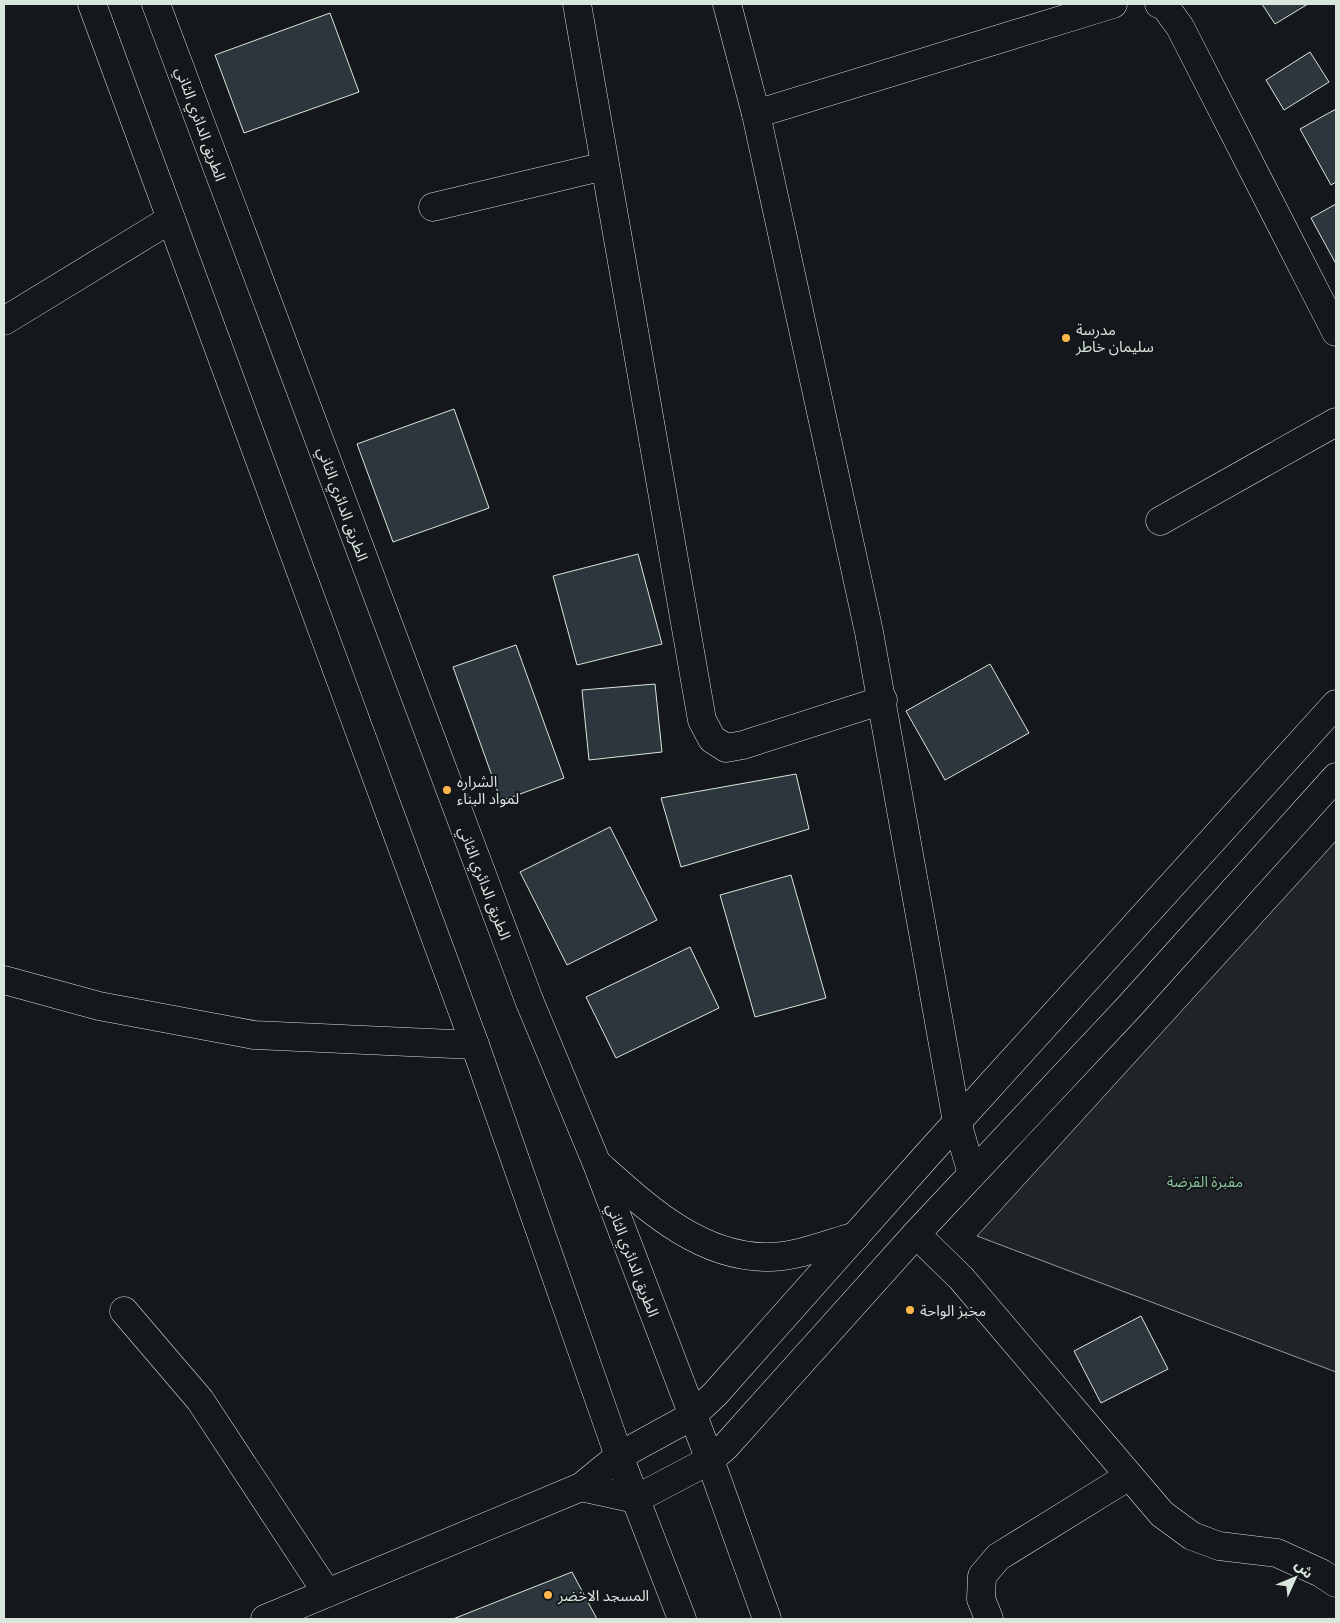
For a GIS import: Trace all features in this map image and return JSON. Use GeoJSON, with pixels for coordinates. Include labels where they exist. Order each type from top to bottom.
{"type":"FeatureCollection","features":[{"type":"Feature","properties":{"kind":"main road"},"geometry":{"type":"LineString","coordinates":[[92,4],[475,1046],[619,1456],[682,1619]]}},
{"type":"Feature","properties":{"kind":"main road","name":"الطريق الدائري الثاني"},"geometry":{"type":"LineString","coordinates":[[156,4],[529,1000],[597,1164],[710,1460],[767,1619]]}},
{"type":"Feature","properties":{"kind":"main road"},"geometry":{"type":"LineString","coordinates":[[577,4],[702,720],[712,739],[726,748],[743,745],[883,700]]}},
{"type":"Feature","properties":{"kind":"main road"},"geometry":{"type":"LineString","coordinates":[[728,4],[756,114],[883,700],[957,1122],[972,1174]]}},
{"type":"Feature","properties":{"kind":"main road"},"geometry":{"type":"LineString","coordinates":[[756,114],[1113,4]]}},
{"type":"Feature","properties":{"kind":"main road"},"geometry":{"type":"LineString","coordinates":[[1163,4],[1180,27],[1336,332]]}},
{"type":"Feature","properties":{"kind":"main road"},"geometry":{"type":"LineString","coordinates":[[433,207],[605,166]]}},
{"type":"Feature","properties":{"kind":"main road"},"geometry":{"type":"LineString","coordinates":[[4,321],[171,219]]}},
{"type":"Feature","properties":{"kind":"main road"},"geometry":{"type":"LineString","coordinates":[[1160,521],[1336,422]]}},
{"type":"Feature","properties":{"kind":"main road"},"geometry":{"type":"LineString","coordinates":[[265,1619],[582,1487],[619,1456],[692,1416],[716,1393],[957,1122],[1336,704]]}},
{"type":"Feature","properties":{"kind":"main road"},"geometry":{"type":"LineString","coordinates":[[582,1487],[636,1500],[710,1460],[916,1234],[1130,1007],[1336,777]]}},
{"type":"Feature","properties":{"kind":"main road"},"geometry":{"type":"LineString","coordinates":[[4,980],[99,1006],[254,1035],[475,1046]]}},
{"type":"Feature","properties":{"kind":"main road"},"geometry":{"type":"LineString","coordinates":[[597,1164],[651,1211],[706,1245],[739,1255],[771,1257],[798,1253],[856,1236]]}},
{"type":"Feature","properties":{"kind":"main road"},"geometry":{"type":"LineString","coordinates":[[916,1234],[961,1278],[1162,1514],[1192,1536],[1219,1546],[1277,1553],[1321,1573],[1336,1583]]}},
{"type":"Feature","properties":{"kind":"main road"},"geometry":{"type":"LineString","coordinates":[[124,1310],[200,1400],[327,1593]]}},
{"type":"Feature","properties":{"kind":"main road"},"geometry":{"type":"LineString","coordinates":[[989,1619],[981,1599],[982,1576],[998,1557],[1129,1476]]}},
{"type":"Feature","properties":{"kind":"green space","name":"مقبرة القرضة"},"geometry":{"type":"Polygon","coordinates":[[[1336,841],[1336,1372],[977,1236],[1336,841]]]}},
{"type":"Feature","properties":{"kind":"building"},"geometry":{"type":"Polygon","coordinates":[[[1262,4],[1308,4],[1275,24],[1262,4]]]}},
{"type":"Feature","properties":{"kind":"building"},"geometry":{"type":"Polygon","coordinates":[[[330,13],[359,92],[244,133],[215,55],[330,13]]]}},
{"type":"Feature","properties":{"kind":"building"},"geometry":{"type":"Polygon","coordinates":[[[1310,52],[1329,82],[1284,110],[1266,80],[1310,52]]]}},
{"type":"Feature","properties":{"kind":"building"},"geometry":{"type":"Polygon","coordinates":[[[1336,109],[1336,182],[1331,185],[1300,129],[1336,109]]]}},
{"type":"Feature","properties":{"kind":"building"},"geometry":{"type":"Polygon","coordinates":[[[1336,204],[1336,264],[1311,218],[1336,204]]]}},
{"type":"Feature","properties":{"kind":"building"},"geometry":{"type":"Polygon","coordinates":[[[454,409],[489,508],[393,542],[357,444],[454,409]]]}},
{"type":"Feature","properties":{"kind":"building"},"geometry":{"type":"Polygon","coordinates":[[[638,554],[662,644],[577,665],[553,576],[638,554]]]}},
{"type":"Feature","properties":{"kind":"building"},"geometry":{"type":"Polygon","coordinates":[[[516,645],[564,778],[501,801],[453,667],[516,645]]]}},
{"type":"Feature","properties":{"kind":"building"},"geometry":{"type":"Polygon","coordinates":[[[990,664],[1029,733],[945,780],[906,711],[990,664]]]}},
{"type":"Feature","properties":{"kind":"building"},"geometry":{"type":"Polygon","coordinates":[[[655,684],[662,752],[589,760],[582,690],[655,684]]]}},
{"type":"Feature","properties":{"kind":"building"},"geometry":{"type":"Polygon","coordinates":[[[796,774],[809,829],[681,867],[661,798],[796,774]]]}},
{"type":"Feature","properties":{"kind":"building"},"geometry":{"type":"Polygon","coordinates":[[[610,827],[657,920],[567,965],[520,872],[610,827]]]}},
{"type":"Feature","properties":{"kind":"building"},"geometry":{"type":"Polygon","coordinates":[[[791,875],[826,998],[755,1017],[720,895],[791,875]]]}},
{"type":"Feature","properties":{"kind":"building"},"geometry":{"type":"Polygon","coordinates":[[[690,947],[719,1008],[616,1058],[586,997],[690,947]]]}},
{"type":"Feature","properties":{"kind":"building"},"geometry":{"type":"Polygon","coordinates":[[[1141,1316],[1168,1369],[1101,1403],[1074,1351],[1141,1316]]]}},
{"type":"Feature","properties":{"kind":"building","name":"المسجد الاخضر"},"geometry":{"type":"Polygon","coordinates":[[[572,1572],[597,1619],[453,1619],[572,1572]]]}},
{"type":"Feature","properties":{"kind":"place","name":"مدرسة سليمان خاطر"},"geometry":{"type":"Point","coordinates":[1066,338]}},
{"type":"Feature","properties":{"kind":"place","name":"الشراره لمواد البناء"},"geometry":{"type":"Point","coordinates":[447,790]}},
{"type":"Feature","properties":{"kind":"place","name":"مخبز الواحة"},"geometry":{"type":"Point","coordinates":[910,1310]}},
{"type":"Feature","properties":{"kind":"place","name":"المسجد الاخضر"},"geometry":{"type":"Point","coordinates":[548,1595]}}]}
